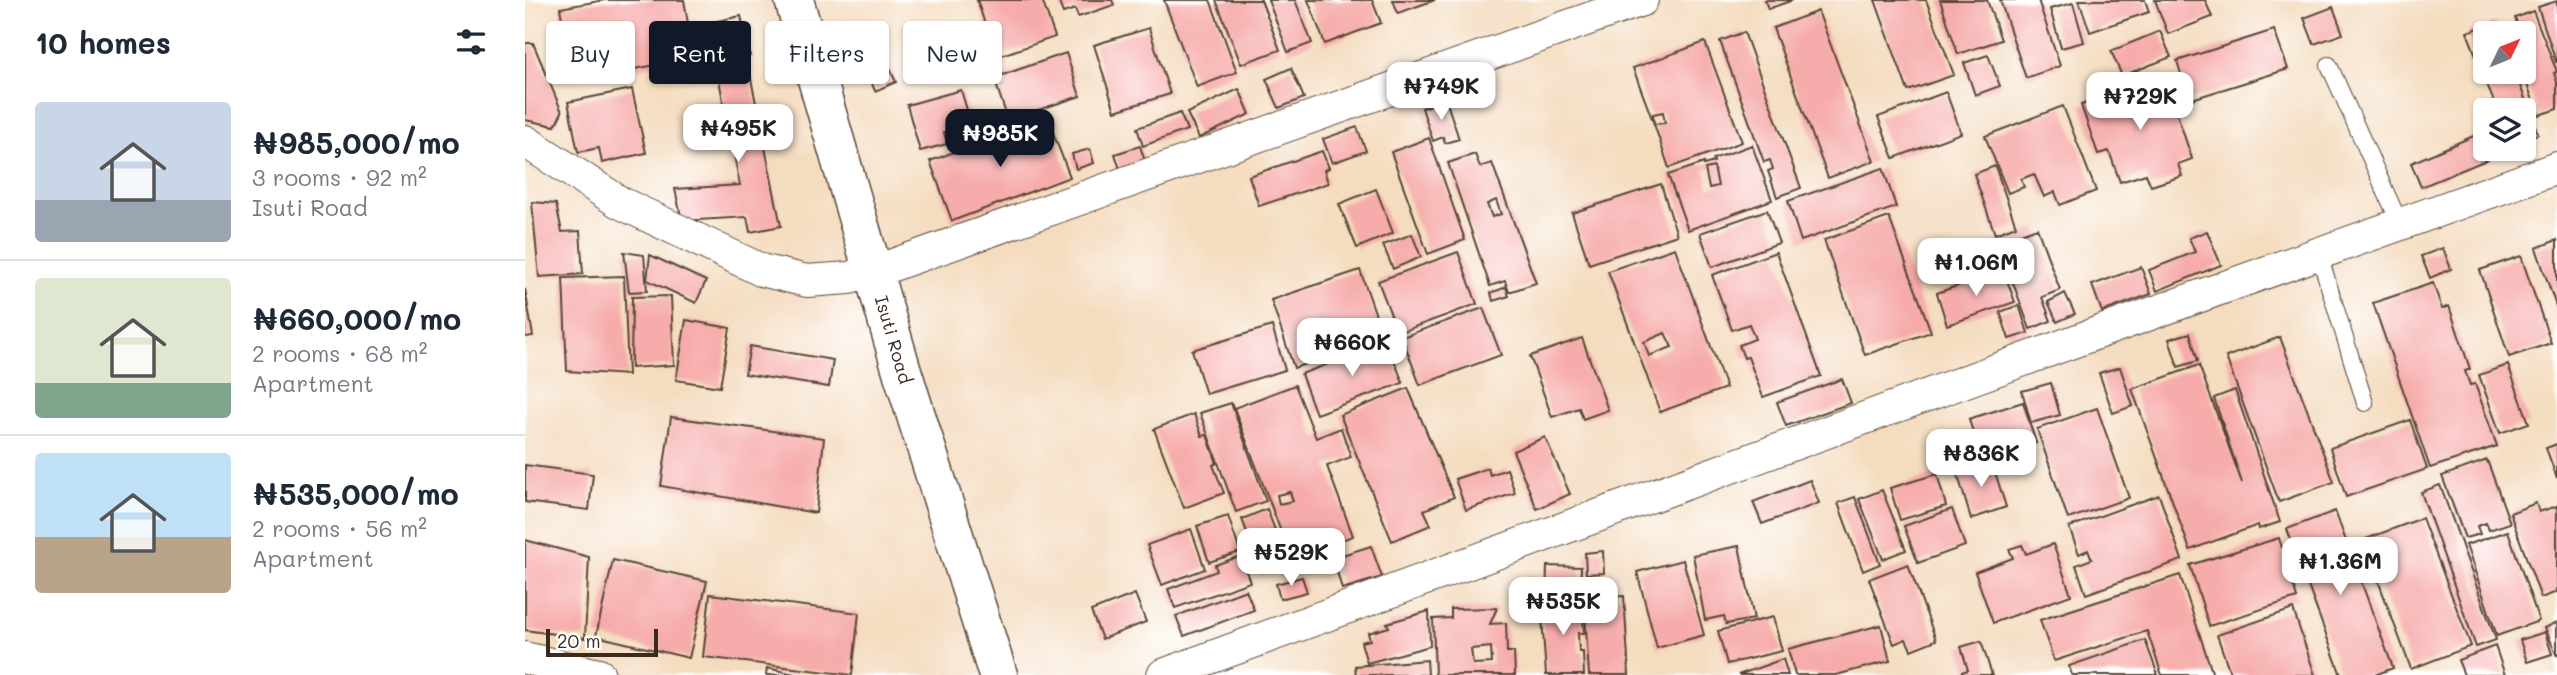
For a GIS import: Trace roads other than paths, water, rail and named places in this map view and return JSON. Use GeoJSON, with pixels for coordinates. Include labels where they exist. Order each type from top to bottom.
{"type":"FeatureCollection","features":[{"type":"Feature","properties":{"kind":"street","name":"Isuti Road"},"geometry":{"type":"LineString","coordinates":[[794,0],[902,371],[998,675]]}},
{"type":"Feature","properties":{"kind":"street"},"geometry":{"type":"LineString","coordinates":[[525,141],[619,202],[761,270],[807,281],[849,278],[873,272],[1641,0]]}},
{"type":"Feature","properties":{"kind":"street"},"geometry":{"type":"LineString","coordinates":[[1163,675],[2557,168]]}},
{"type":"Feature","properties":{"kind":"street"},"geometry":{"type":"LineString","coordinates":[[525,658],[599,675]]}},
{"type":"Feature","properties":{"kind":"lane"},"geometry":{"type":"LineString","coordinates":[[2329,65],[2400,224]]}},
{"type":"Feature","properties":{"kind":"lane"},"geometry":{"type":"LineString","coordinates":[[2319,254],[2365,403]]}}]}
